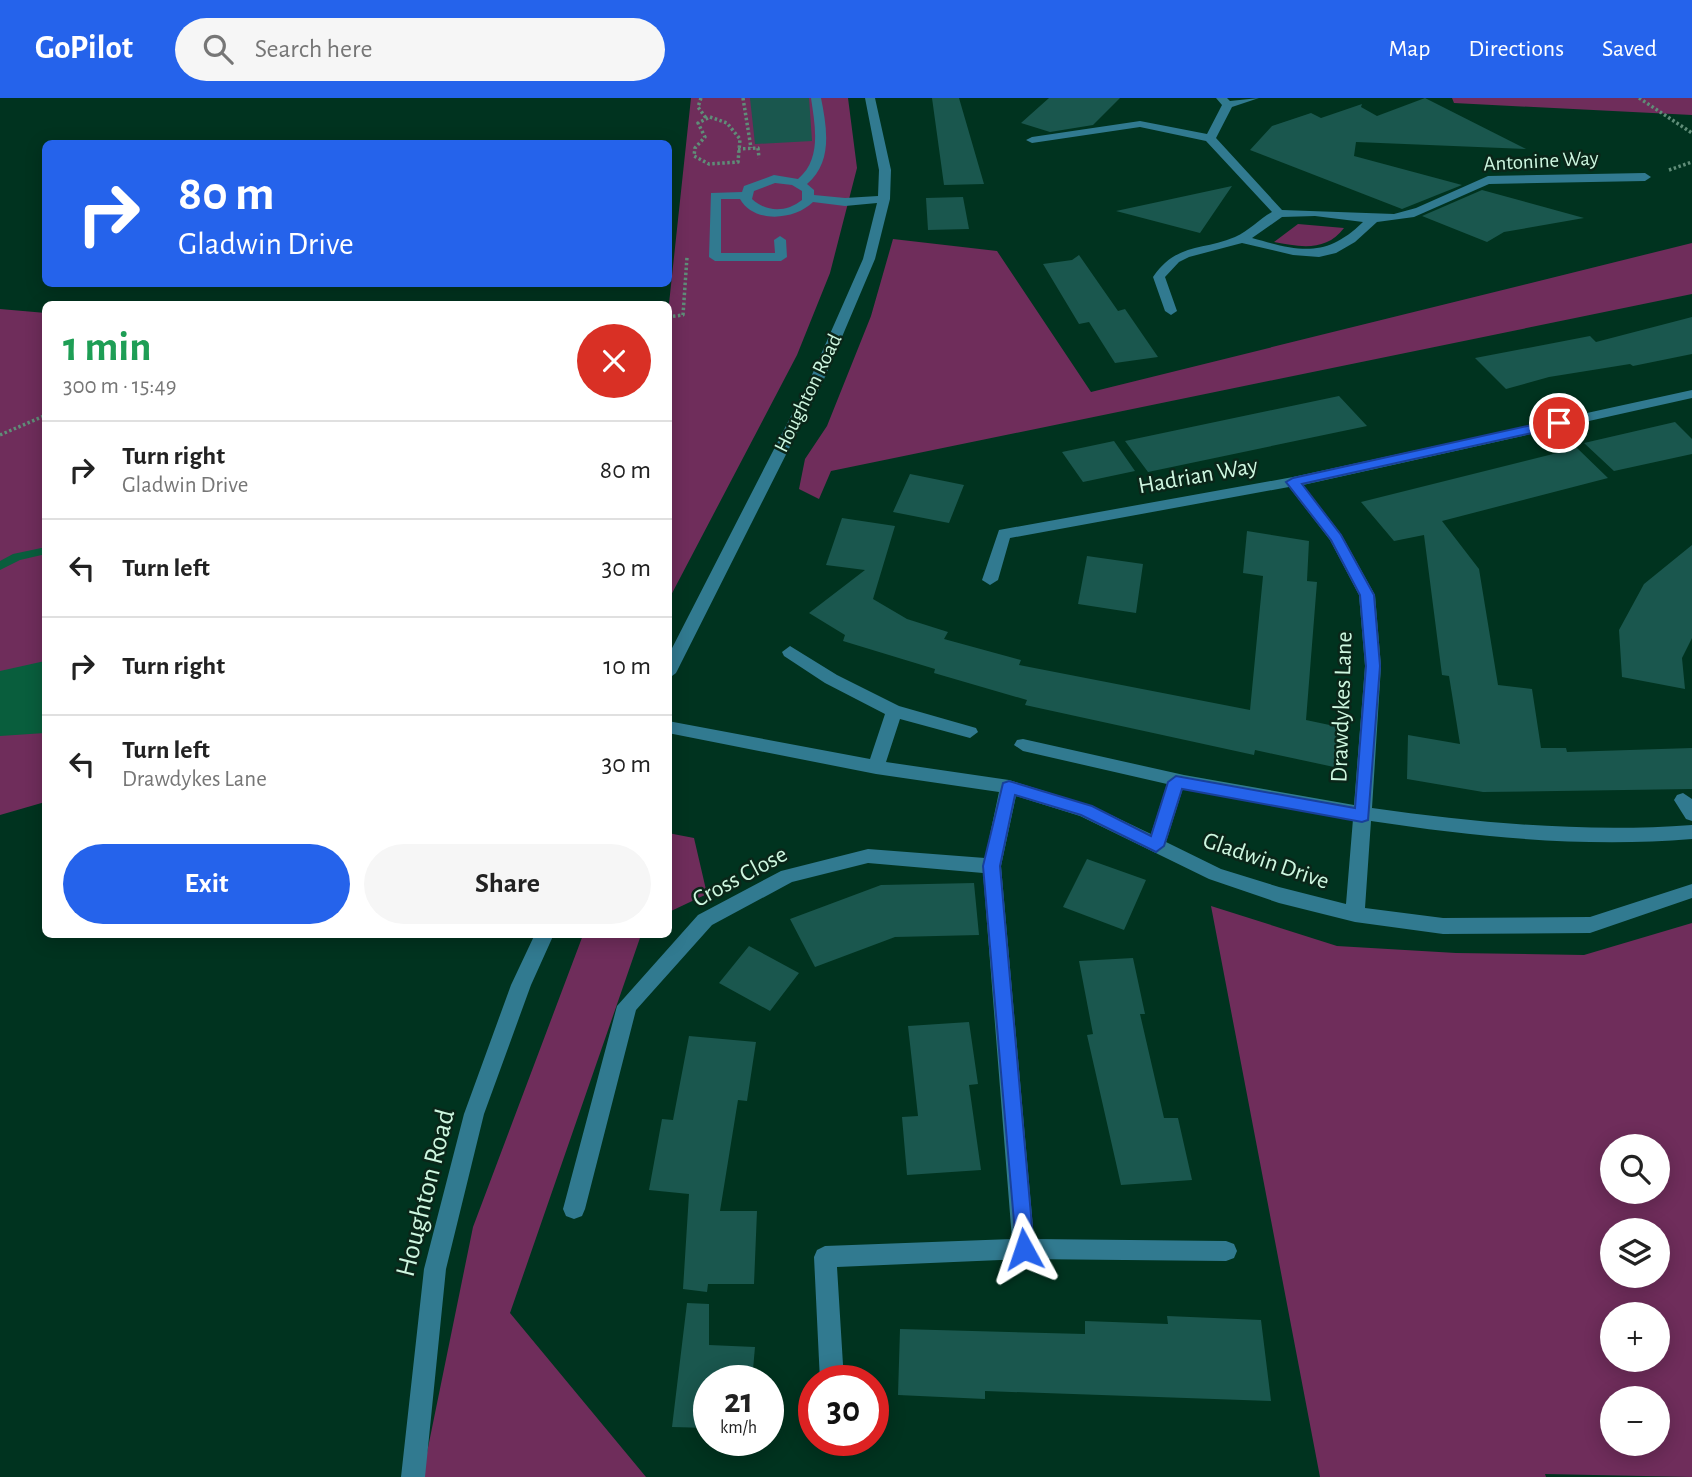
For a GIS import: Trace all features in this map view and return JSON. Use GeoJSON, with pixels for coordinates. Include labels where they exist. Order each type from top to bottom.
{"type":"FeatureCollection","features":[{"type":"Feature","properties":{"kind":"street"},"geometry":{"type":"LineString","coordinates":[[800,184],[809,178],[822,145],[817,98]]}},
{"type":"Feature","properties":{"kind":"street","name":"Houghton Road"},"geometry":{"type":"LineString","coordinates":[[672,665],[818,377],[869,259],[884,200],[885,170],[870,98]]}},
{"type":"Feature","properties":{"kind":"street"},"geometry":{"type":"LineString","coordinates":[[1210,138],[1224,102],[1254,98]]}},
{"type":"Feature","properties":{"kind":"street"},"geometry":{"type":"LineString","coordinates":[[1032,140],[1140,124],[1210,138],[1279,213],[1242,239],[1183,254],[1165,265],[1159,277],[1171,311]]}},
{"type":"Feature","properties":{"kind":"street","name":"Antonine Way"},"geometry":{"type":"LineString","coordinates":[[1279,213],[1306,212],[1372,220],[1410,214],[1466,186],[1488,180],[1645,177]]}},
{"type":"Feature","properties":{"kind":"street"},"geometry":{"type":"LineString","coordinates":[[809,198],[808,190],[800,184],[785,180],[763,181],[748,189],[745,195],[746,200],[757,210],[776,213],[796,209],[809,198],[845,202],[884,200]]}},
{"type":"Feature","properties":{"kind":"street"},"geometry":{"type":"LineString","coordinates":[[745,195],[715,196],[715,257],[781,257],[780,240]]}},
{"type":"Feature","properties":{"kind":"street"},"geometry":{"type":"LineString","coordinates":[[1242,239],[1293,252],[1322,252],[1343,245],[1372,220]]}},
{"type":"Feature","properties":{"kind":"street","name":"Hadrian Way"},"geometry":{"type":"LineString","coordinates":[[990,580],[1004,534],[1293,482],[1692,394]]}},
{"type":"Feature","properties":{"kind":"street","name":"Drawdykes Lane"},"geometry":{"type":"LineString","coordinates":[[1293,482],[1336,538],[1367,595],[1373,666],[1355,915]]}},
{"type":"Feature","properties":{"kind":"street"},"geometry":{"type":"LineString","coordinates":[[790,652],[831,680],[894,711],[970,732]]}},
{"type":"Feature","properties":{"kind":"street"},"geometry":{"type":"LineString","coordinates":[[876,767],[894,711]]}},
{"type":"Feature","properties":{"kind":"street","name":"Gladwin Drive"},"geometry":{"type":"LineString","coordinates":[[672,728],[876,767],[1009,787],[1086,811],[1215,874],[1279,895],[1355,915],[1443,926],[1590,926],[1692,891]]}},
{"type":"Feature","properties":{"kind":"street"},"geometry":{"type":"LineString","coordinates":[[1023,745],[1176,782],[1362,816],[1558,836],[1636,837],[1692,832]]}},
{"type":"Feature","properties":{"kind":"street"},"geometry":{"type":"LineString","coordinates":[[1156,846],[1176,782]]}},
{"type":"Feature","properties":{"kind":"street"},"geometry":{"type":"LineString","coordinates":[[1009,787],[992,866],[1024,1249]]}},
{"type":"Feature","properties":{"kind":"street","name":"Cross Close"},"geometry":{"type":"LineString","coordinates":[[574,1209],[627,1006],[705,920],[787,876],[869,856],[992,866]]}},
{"type":"Feature","properties":{"kind":"street","name":"Houghton Road"},"geometry":{"type":"LineString","coordinates":[[413,1477],[435,1269],[474,1114],[521,985],[543,938]]}},
{"type":"Feature","properties":{"kind":"street"},"geometry":{"type":"LineString","coordinates":[[831,1365],[825,1257],[1024,1249],[1226,1251]]}},
{"type":"Feature","properties":{"kind":"path"},"geometry":{"type":"LineString","coordinates":[[701,98],[698,107],[706,118]]}},
{"type":"Feature","properties":{"kind":"path"},"geometry":{"type":"LineString","coordinates":[[743,98],[751,148]]}},
{"type":"Feature","properties":{"kind":"path"},"geometry":{"type":"LineString","coordinates":[[1639,98],[1692,133]]}},
{"type":"Feature","properties":{"kind":"path"},"geometry":{"type":"LineString","coordinates":[[706,118],[727,122],[740,139],[738,149],[740,159],[730,164],[709,164],[694,156],[695,148],[705,137],[698,123],[706,118]]}},
{"type":"Feature","properties":{"kind":"path"},"geometry":{"type":"LineString","coordinates":[[738,149],[758,148],[760,162]]}},
{"type":"Feature","properties":{"kind":"path"},"geometry":{"type":"LineString","coordinates":[[0,435],[42,417]]}},
{"type":"Feature","properties":{"kind":"shaded area"},"geometry":{"type":"Polygon","coordinates":[[[691,98],[848,98],[857,168],[830,273],[797,355],[672,593],[672,301],[669,301],[691,98]]]}},
{"type":"Feature","properties":{"kind":"shaded area"},"geometry":{"type":"Polygon","coordinates":[[[1452,98],[1692,98],[1692,115],[1454,103],[1452,98]]]}},
{"type":"Feature","properties":{"kind":"shaded area"},"geometry":{"type":"Polygon","coordinates":[[[1298,224],[1344,228],[1329,241],[1312,246],[1274,242],[1298,224]]]}},
{"type":"Feature","properties":{"kind":"shaded area"},"geometry":{"type":"Polygon","coordinates":[[[893,239],[997,251],[1091,392],[1692,243],[1692,294],[831,471],[819,499],[799,489],[805,459],[827,426],[871,316],[893,239]]]}},
{"type":"Feature","properties":{"kind":"shaded area"},"geometry":{"type":"Polygon","coordinates":[[[0,309],[42,313],[42,803],[0,815],[0,309]]]}},
{"type":"Feature","properties":{"kind":"shaded area"},"geometry":{"type":"Polygon","coordinates":[[[42,662],[42,733],[0,736],[0,671],[42,662]]]}},
{"type":"Feature","properties":{"kind":"shaded area"},"geometry":{"type":"Polygon","coordinates":[[[672,834],[694,838],[707,894],[672,911],[672,834]]]}},
{"type":"Feature","properties":{"kind":"shaded area"},"geometry":{"type":"Polygon","coordinates":[[[1211,906],[1337,946],[1456,953],[1584,955],[1692,923],[1692,1477],[1545,1474],[1546,1477],[1320,1477],[1211,906]]]}},
{"type":"Feature","properties":{"kind":"shaded area"},"geometry":{"type":"Polygon","coordinates":[[[582,938],[640,938],[510,1313],[646,1477],[422,1477],[473,1227],[582,938]]]}},
{"type":"Feature","properties":{"kind":"building"},"geometry":{"type":"Polygon","coordinates":[[[750,98],[809,98],[812,141],[755,144],[750,98]]]}},
{"type":"Feature","properties":{"kind":"building"},"geometry":{"type":"Polygon","coordinates":[[[932,98],[959,98],[984,184],[944,185],[932,98]]]}},
{"type":"Feature","properties":{"kind":"building"},"geometry":{"type":"Polygon","coordinates":[[[1049,98],[1120,98],[1093,125],[1050,132],[1021,123],[1049,98]]]}},
{"type":"Feature","properties":{"kind":"building"},"geometry":{"type":"Polygon","coordinates":[[[1425,98],[1526,149],[1356,142],[1354,156],[1462,185],[1402,209],[1250,150],[1272,126],[1311,113],[1321,118],[1362,104],[1361,107],[1377,116],[1425,98]]]}},
{"type":"Feature","properties":{"kind":"building"},"geometry":{"type":"Polygon","coordinates":[[[1232,186],[1200,233],[1116,211],[1232,186]]]}},
{"type":"Feature","properties":{"kind":"building"},"geometry":{"type":"Polygon","coordinates":[[[1482,190],[1584,218],[1504,232],[1487,242],[1422,216],[1482,190]]]}},
{"type":"Feature","properties":{"kind":"building"},"geometry":{"type":"Polygon","coordinates":[[[963,197],[969,229],[928,230],[926,198],[963,197]]]}},
{"type":"Feature","properties":{"kind":"building"},"geometry":{"type":"Polygon","coordinates":[[[1079,255],[1118,311],[1125,309],[1158,357],[1115,363],[1089,322],[1079,324],[1043,264],[1072,260],[1079,255]]]}},
{"type":"Feature","properties":{"kind":"building"},"geometry":{"type":"Polygon","coordinates":[[[1692,317],[1692,354],[1633,366],[1630,364],[1549,377],[1506,389],[1475,358],[1590,336],[1596,342],[1692,317]]]}},
{"type":"Feature","properties":{"kind":"building"},"geometry":{"type":"Polygon","coordinates":[[[1339,396],[1367,426],[1148,472],[1125,441],[1339,396]]]}},
{"type":"Feature","properties":{"kind":"building"},"geometry":{"type":"Polygon","coordinates":[[[1675,422],[1692,439],[1692,454],[1614,471],[1584,443],[1675,422]]]}},
{"type":"Feature","properties":{"kind":"building"},"geometry":{"type":"Polygon","coordinates":[[[1114,441],[1135,471],[1083,482],[1062,452],[1114,441]]]}},
{"type":"Feature","properties":{"kind":"building"},"geometry":{"type":"Polygon","coordinates":[[[1577,448],[1608,478],[1442,521],[1479,569],[1498,685],[1532,689],[1541,748],[1566,748],[1567,752],[1692,748],[1692,789],[1483,792],[1407,779],[1408,735],[1460,744],[1449,676],[1442,675],[1424,535],[1394,541],[1361,502],[1577,448]]]}},
{"type":"Feature","properties":{"kind":"building"},"geometry":{"type":"Polygon","coordinates":[[[910,474],[964,485],[949,523],[893,512],[910,474]]]}},
{"type":"Feature","properties":{"kind":"building"},"geometry":{"type":"Polygon","coordinates":[[[842,518],[895,526],[873,599],[907,619],[948,632],[944,639],[1021,660],[1019,665],[1250,710],[1263,576],[1243,573],[1247,531],[1309,541],[1307,581],[1317,582],[1306,720],[1339,727],[1334,767],[1255,750],[1254,755],[1025,705],[1027,700],[934,673],[935,669],[843,641],[845,635],[809,613],[865,570],[826,565],[842,518]]]}},
{"type":"Feature","properties":{"kind":"building"},"geometry":{"type":"Polygon","coordinates":[[[1692,545],[1692,638],[1682,658],[1685,689],[1622,677],[1619,630],[1644,584],[1692,545]]]}},
{"type":"Feature","properties":{"kind":"building"},"geometry":{"type":"Polygon","coordinates":[[[1087,556],[1143,564],[1136,613],[1078,604],[1087,556]]]}},
{"type":"Feature","properties":{"kind":"building"},"geometry":{"type":"Polygon","coordinates":[[[1087,859],[1146,880],[1124,930],[1063,907],[1087,859]]]}},
{"type":"Feature","properties":{"kind":"building"},"geometry":{"type":"Polygon","coordinates":[[[974,883],[979,935],[895,937],[815,967],[790,919],[881,885],[974,883]]]}},
{"type":"Feature","properties":{"kind":"building"},"geometry":{"type":"Polygon","coordinates":[[[749,946],[799,973],[770,1011],[719,983],[749,946]]]}},
{"type":"Feature","properties":{"kind":"building"},"geometry":{"type":"Polygon","coordinates":[[[1133,958],[1145,1014],[1140,1014],[1164,1118],[1178,1118],[1192,1180],[1121,1185],[1087,1035],[1093,1034],[1079,961],[1133,958]]]}},
{"type":"Feature","properties":{"kind":"building"},"geometry":{"type":"Polygon","coordinates":[[[969,1022],[978,1084],[969,1085],[981,1170],[907,1175],[902,1117],[918,1116],[908,1026],[969,1022]]]}},
{"type":"Feature","properties":{"kind":"building"},"geometry":{"type":"Polygon","coordinates":[[[689,1036],[756,1042],[747,1101],[738,1100],[720,1211],[757,1211],[754,1284],[708,1284],[707,1292],[683,1289],[689,1194],[649,1190],[662,1119],[673,1120],[689,1036]]]}},
{"type":"Feature","properties":{"kind":"building"},"geometry":{"type":"Polygon","coordinates":[[[687,1303],[709,1304],[709,1345],[755,1347],[753,1365],[693,1365],[693,1428],[672,1427],[687,1303]]]}},
{"type":"Feature","properties":{"kind":"building"},"geometry":{"type":"Polygon","coordinates":[[[1167,1316],[1261,1320],[1271,1401],[985,1391],[985,1399],[898,1395],[900,1329],[1085,1334],[1085,1321],[1168,1324],[1167,1316]]]}},
{"type":"Feature","properties":{"kind":"waterway"},"geometry":{"type":"LineString","coordinates":[[0,566],[17,557],[42,551]]}},
{"type":"Feature","properties":{"kind":"route"},"geometry":{"type":"LineString","coordinates":[[1024,1249],[992,866],[1009,787],[1086,811],[1156,846],[1176,782],[1362,816],[1373,666],[1367,595],[1336,538],[1293,482],[1559,423]]}}]}
